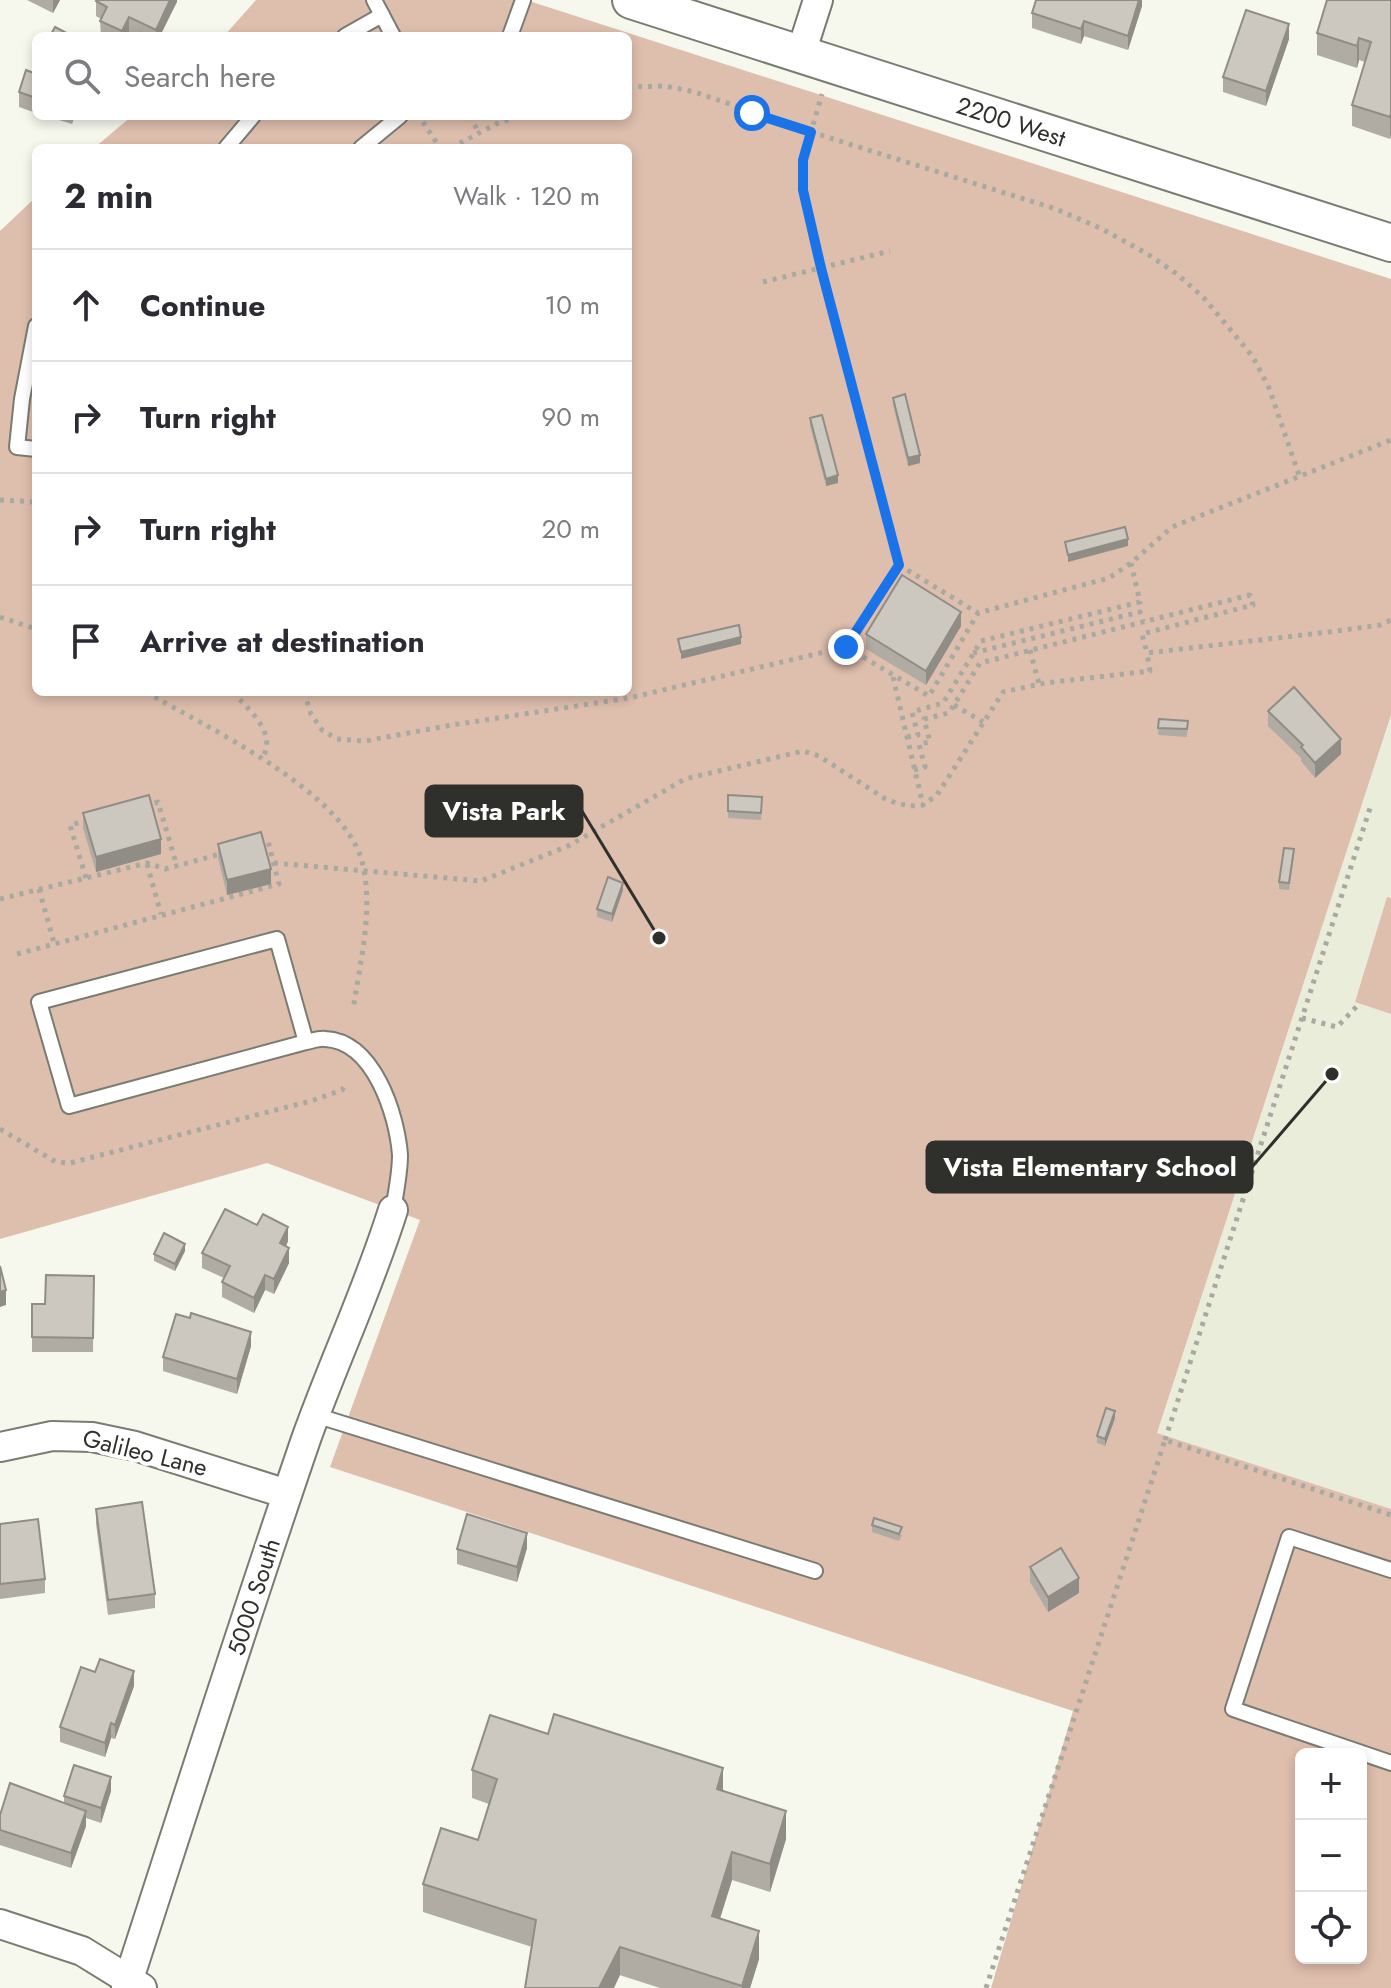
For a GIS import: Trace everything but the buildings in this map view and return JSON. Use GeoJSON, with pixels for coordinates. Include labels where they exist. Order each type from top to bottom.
{"type":"FeatureCollection","features":[{"type":"Feature","properties":{"kind":"street","name":"2200 West"},"geometry":{"type":"LineString","coordinates":[[631,0],[1391,243]]}},
{"type":"Feature","properties":{"kind":"street"},"geometry":{"type":"LineString","coordinates":[[801,53],[818,0]]}},
{"type":"Feature","properties":{"kind":"street","name":"5000 South"},"geometry":{"type":"LineString","coordinates":[[132,1985],[287,1494],[315,1415],[373,1273],[393,1210]]}},
{"type":"Feature","properties":{"kind":"street","name":"Galileo Lane"},"geometry":{"type":"LineString","coordinates":[[0,1447],[52,1436],[92,1437],[135,1446],[287,1494]]}},
{"type":"Feature","properties":{"kind":"street"},"geometry":{"type":"LineString","coordinates":[[0,1924],[82,1951],[132,1985]]}},
{"type":"Feature","properties":{"kind":"lane"},"geometry":{"type":"LineString","coordinates":[[374,0],[391,32]]}},
{"type":"Feature","properties":{"kind":"lane"},"geometry":{"type":"LineString","coordinates":[[511,32],[523,0]]}},
{"type":"Feature","properties":{"kind":"lane"},"geometry":{"type":"LineString","coordinates":[[352,32],[382,15]]}},
{"type":"Feature","properties":{"kind":"lane"},"geometry":{"type":"LineString","coordinates":[[229,144],[250,120]]}},
{"type":"Feature","properties":{"kind":"lane"},"geometry":{"type":"LineString","coordinates":[[366,144],[395,120]]}},
{"type":"Feature","properties":{"kind":"lane"},"geometry":{"type":"LineString","coordinates":[[32,347],[17,447],[32,449]]}},
{"type":"Feature","properties":{"kind":"lane"},"geometry":{"type":"LineString","coordinates":[[306,1042],[277,939],[39,1002],[69,1106],[306,1042],[324,1039],[349,1048],[374,1072],[385,1091],[394,1119],[400,1155],[393,1210]]}},
{"type":"Feature","properties":{"kind":"lane"},"geometry":{"type":"LineString","coordinates":[[315,1415],[815,1571]]}},
{"type":"Feature","properties":{"kind":"lane"},"geometry":{"type":"LineString","coordinates":[[1391,1570],[1289,1537],[1233,1709],[1391,1763]]}},
{"type":"Feature","properties":{"kind":"path"},"geometry":{"type":"LineString","coordinates":[[632,87],[665,86],[695,92],[1056,209],[1100,228],[1177,274],[1233,330],[1253,357],[1269,388],[1300,478]]}},
{"type":"Feature","properties":{"kind":"path"},"geometry":{"type":"LineString","coordinates":[[822,94],[801,175],[821,268],[899,565],[978,613]]}},
{"type":"Feature","properties":{"kind":"path"},"geometry":{"type":"LineString","coordinates":[[422,120],[437,144]]}},
{"type":"Feature","properties":{"kind":"path"},"geometry":{"type":"LineString","coordinates":[[472,120],[479,133]]}},
{"type":"Feature","properties":{"kind":"path"},"geometry":{"type":"LineString","coordinates":[[458,144],[510,120]]}},
{"type":"Feature","properties":{"kind":"path"},"geometry":{"type":"LineString","coordinates":[[763,282],[890,251]]}},
{"type":"Feature","properties":{"kind":"path"},"geometry":{"type":"LineString","coordinates":[[846,647],[929,696],[978,613],[1109,578],[1172,527],[1391,440]]}},
{"type":"Feature","properties":{"kind":"path"},"geometry":{"type":"LineString","coordinates":[[0,500],[32,502]]}},
{"type":"Feature","properties":{"kind":"path"},"geometry":{"type":"LineString","coordinates":[[907,737],[918,735],[912,712],[943,703],[981,641],[1140,602],[1131,563]]}},
{"type":"Feature","properties":{"kind":"path"},"geometry":{"type":"LineString","coordinates":[[305,696],[311,714],[322,730],[337,739],[365,741],[629,698],[846,647],[899,565]]}},
{"type":"Feature","properties":{"kind":"path"},"geometry":{"type":"LineString","coordinates":[[274,863],[471,882],[491,879],[568,846],[685,779],[796,751],[819,756],[884,798],[910,806],[923,805],[937,795],[1003,692],[1039,684],[1150,671],[1142,634],[1253,605],[1250,595],[980,663],[949,713],[924,719],[930,742],[919,744],[925,767],[914,770]]}},
{"type":"Feature","properties":{"kind":"path"},"geometry":{"type":"LineString","coordinates":[[973,653],[1140,612],[1143,622]]}},
{"type":"Feature","properties":{"kind":"path"},"geometry":{"type":"LineString","coordinates":[[0,617],[32,628]]}},
{"type":"Feature","properties":{"kind":"path"},"geometry":{"type":"LineString","coordinates":[[1147,653],[1329,632],[1380,625],[1391,620]]}},
{"type":"Feature","properties":{"kind":"path"},"geometry":{"type":"LineString","coordinates":[[1030,650],[1039,684]]}},
{"type":"Feature","properties":{"kind":"path"},"geometry":{"type":"LineString","coordinates":[[893,676],[923,805]]}},
{"type":"Feature","properties":{"kind":"path"},"geometry":{"type":"LineString","coordinates":[[153,696],[262,759],[316,800],[345,828],[364,871],[365,914],[353,1010]]}},
{"type":"Feature","properties":{"kind":"path"},"geometry":{"type":"LineString","coordinates":[[236,696],[267,737],[268,745],[262,759]]}},
{"type":"Feature","properties":{"kind":"path"},"geometry":{"type":"LineString","coordinates":[[954,705],[983,722]]}},
{"type":"Feature","properties":{"kind":"path"},"geometry":{"type":"LineString","coordinates":[[144,806],[158,802],[177,866]]}},
{"type":"Feature","properties":{"kind":"path"},"geometry":{"type":"LineString","coordinates":[[986,1988],[1371,805]]}},
{"type":"Feature","properties":{"kind":"path"},"geometry":{"type":"LineString","coordinates":[[86,878],[70,825],[99,818]]}},
{"type":"Feature","properties":{"kind":"path"},"geometry":{"type":"LineString","coordinates":[[17,954],[279,884],[268,841],[255,845]]}},
{"type":"Feature","properties":{"kind":"path"},"geometry":{"type":"LineString","coordinates":[[0,899],[147,863],[165,869],[228,852]]}},
{"type":"Feature","properties":{"kind":"path"},"geometry":{"type":"LineString","coordinates":[[147,863],[161,914]]}},
{"type":"Feature","properties":{"kind":"path"},"geometry":{"type":"LineString","coordinates":[[39,889],[54,943]]}},
{"type":"Feature","properties":{"kind":"path"},"geometry":{"type":"LineString","coordinates":[[1302,1018],[1337,1027],[1360,1003]]}},
{"type":"Feature","properties":{"kind":"path"},"geometry":{"type":"LineString","coordinates":[[0,1129],[56,1162],[70,1163],[311,1101],[342,1090],[345,1085]]}},
{"type":"Feature","properties":{"kind":"path"},"geometry":{"type":"LineString","coordinates":[[1165,1440],[1391,1515]]}},
{"type":"Feature","properties":{"kind":"shaded area"},"geometry":{"type":"Polygon","coordinates":[[[256,0],[526,0],[625,32],[228,32],[256,0]]]}},
{"type":"Feature","properties":{"kind":"shaded area"},"geometry":{"type":"Polygon","coordinates":[[[632,34],[1391,279],[1391,715],[1157,1433],[1391,1509],[1391,1988],[991,1988],[1073,1711],[330,1467],[420,1220],[267,1163],[0,1239],[0,231],[32,201],[32,696],[632,696],[632,144],[99,144],[127,120],[632,120],[632,34]]]}},
{"type":"Feature","properties":{"kind":"shaded area"},"geometry":{"type":"Polygon","coordinates":[[[1391,715],[1391,1509],[1157,1433],[1391,715]]]}},
{"type":"Feature","properties":{"kind":"shaded area"},"geometry":{"type":"Polygon","coordinates":[[[1387,897],[1391,898],[1391,1014],[1355,1002],[1387,897]]]}},
{"type":"Feature","properties":{"kind":"place","name":"Vista Park"},"geometry":{"type":"Point","coordinates":[659,938]}},
{"type":"Feature","properties":{"kind":"place","name":"Vista Elementary School"},"geometry":{"type":"Point","coordinates":[1332,1074]}},
{"type":"Feature","properties":{"kind":"route"},"geometry":{"type":"LineString","coordinates":[[752,113],[811,132],[803,160],[803,190],[899,565],[846,647]]}}]}
